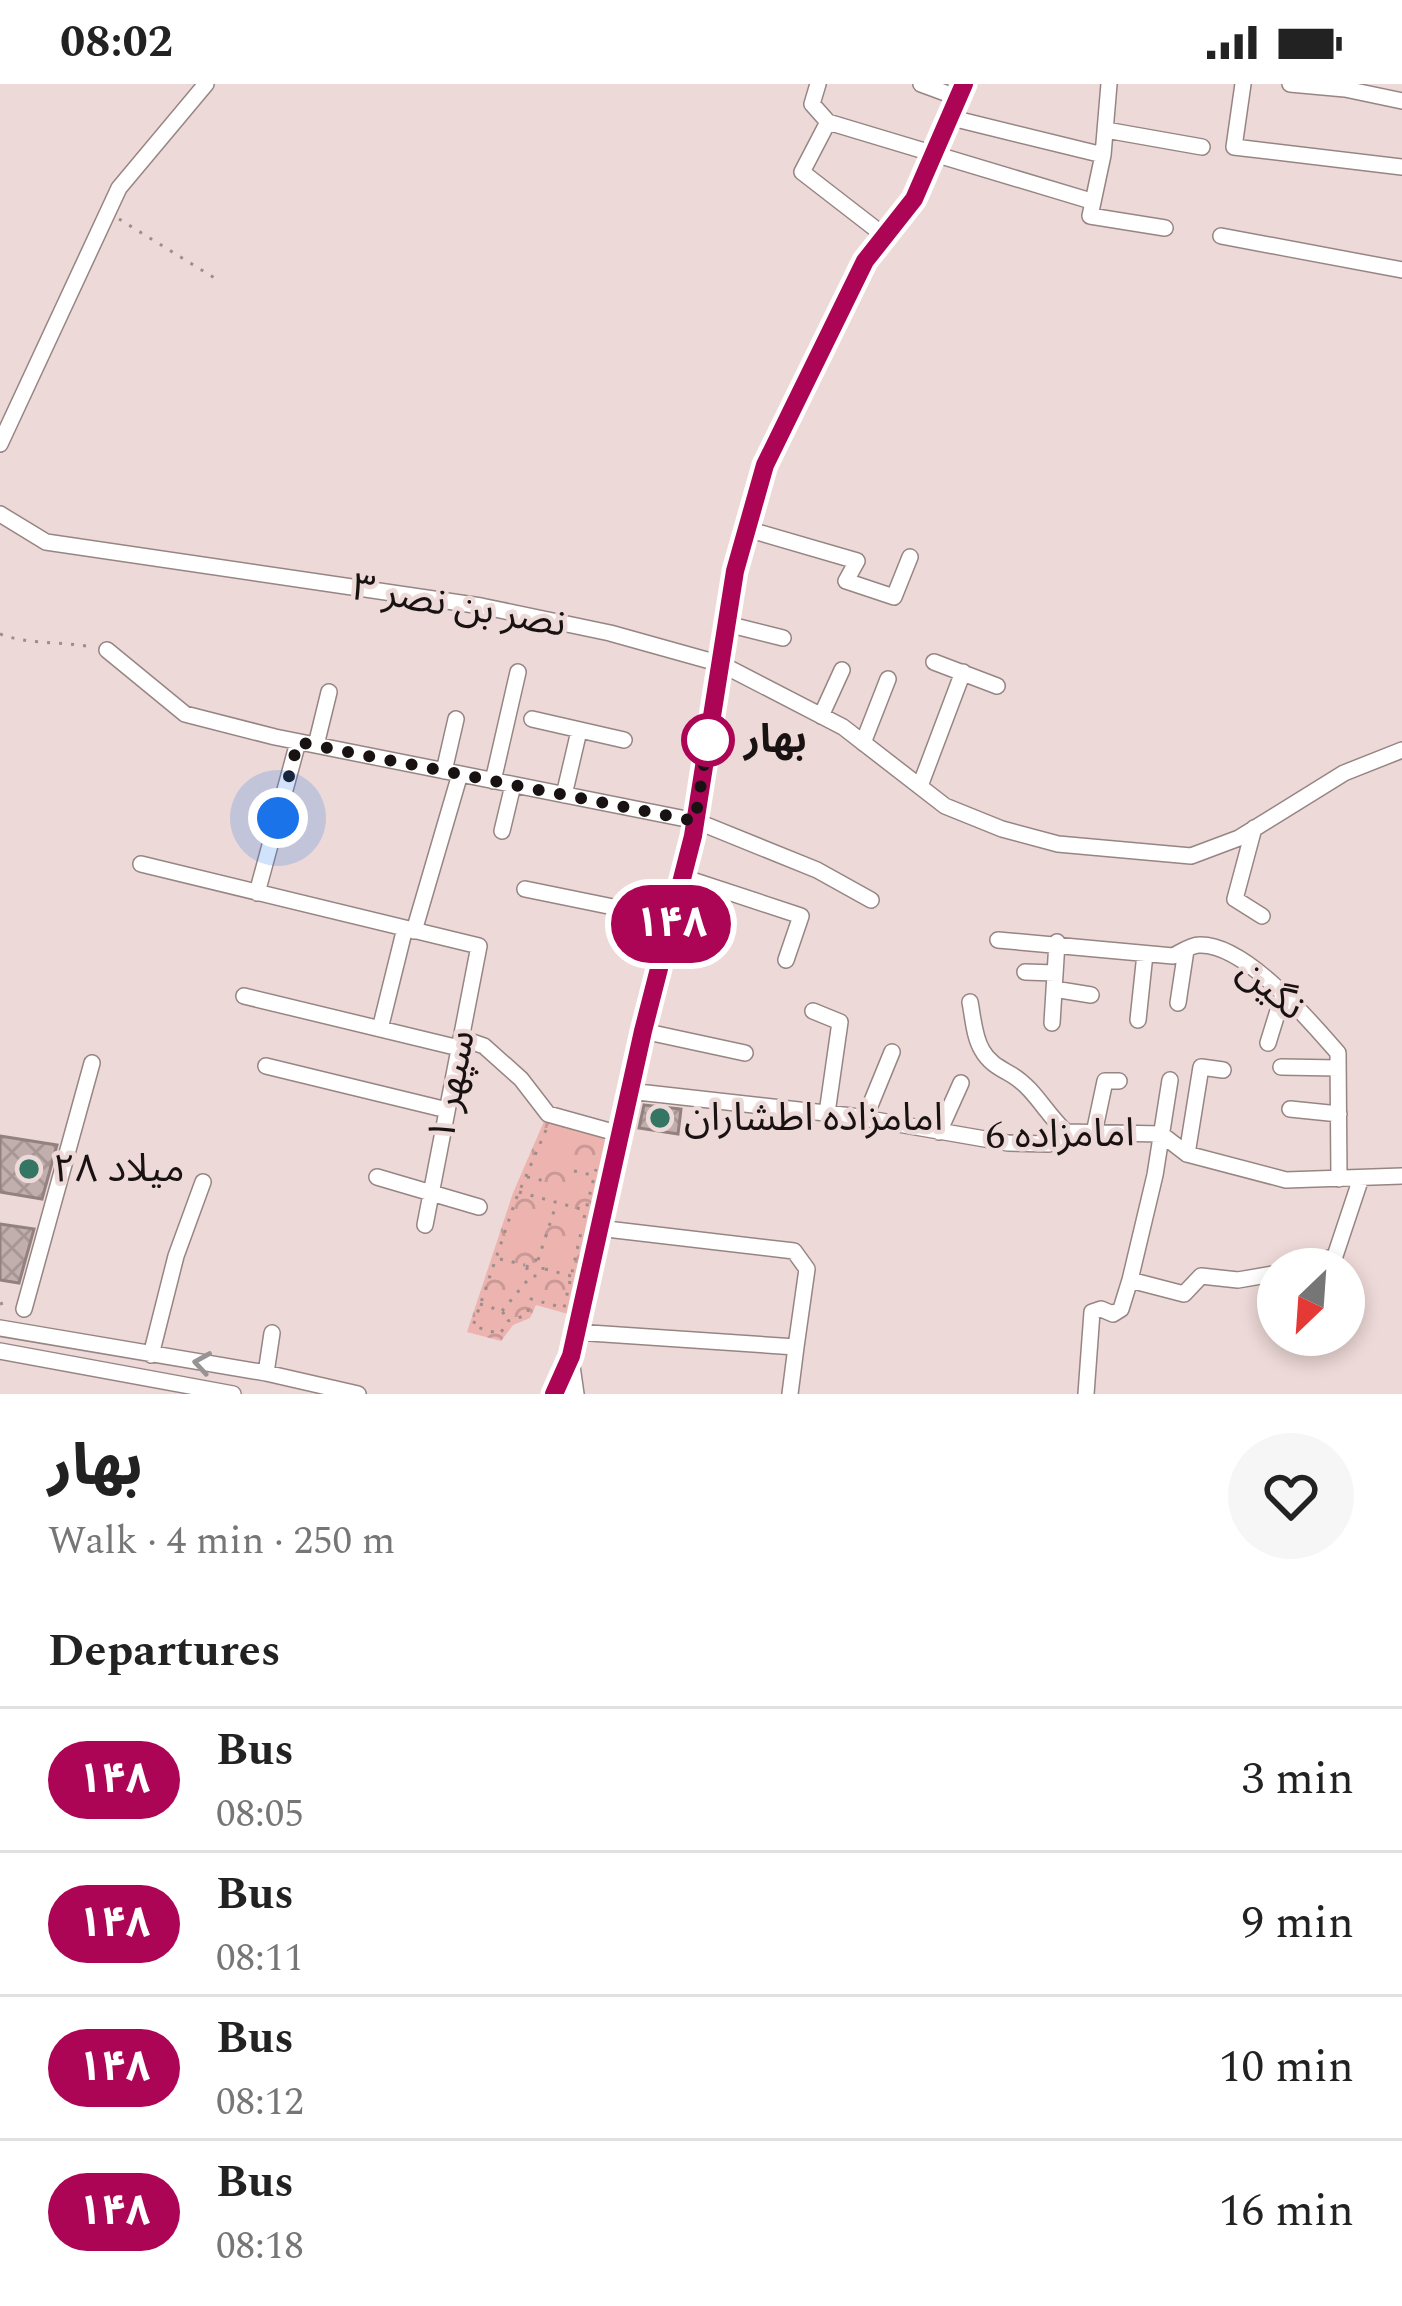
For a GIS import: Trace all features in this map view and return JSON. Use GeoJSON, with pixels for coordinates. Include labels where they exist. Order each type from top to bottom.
{"type":"FeatureCollection","features":[{"type":"Feature","properties":{"kind":"street"},"geometry":{"type":"LineString","coordinates":[[0,444],[119,188],[206,84]]}},
{"type":"Feature","properties":{"kind":"street"},"geometry":{"type":"LineString","coordinates":[[818,84],[812,104],[828,122],[1166,228]]}},
{"type":"Feature","properties":{"kind":"street"},"geometry":{"type":"LineString","coordinates":[[554,1394],[571,1356],[643,1031],[683,877],[747,529],[765,465],[810,370],[865,261],[914,199],[952,118],[961,91],[921,84]]}},
{"type":"Feature","properties":{"kind":"street"},"geometry":{"type":"LineString","coordinates":[[1091,208],[1106,130],[1109,84]]}},
{"type":"Feature","properties":{"kind":"street"},"geometry":{"type":"LineString","coordinates":[[1243,84],[1234,147],[1402,167]]}},
{"type":"Feature","properties":{"kind":"street"},"geometry":{"type":"LineString","coordinates":[[1290,84],[1402,101]]}},
{"type":"Feature","properties":{"kind":"street"},"geometry":{"type":"LineString","coordinates":[[952,118],[1102,155]]}},
{"type":"Feature","properties":{"kind":"street"},"geometry":{"type":"LineString","coordinates":[[828,122],[802,172],[886,237]]}},
{"type":"Feature","properties":{"kind":"street"},"geometry":{"type":"LineString","coordinates":[[1106,130],[1202,147]]}},
{"type":"Feature","properties":{"kind":"street"},"geometry":{"type":"LineString","coordinates":[[1220,236],[1402,270]]}},
{"type":"Feature","properties":{"kind":"street","name":"نصر بن نصر ۳"},"geometry":{"type":"LineString","coordinates":[[0,514],[46,542],[481,606],[610,633],[721,664]]}},
{"type":"Feature","properties":{"kind":"street"},"geometry":{"type":"LineString","coordinates":[[747,529],[857,561],[846,581],[894,597],[910,557]]}},
{"type":"Feature","properties":{"kind":"street"},"geometry":{"type":"LineString","coordinates":[[727,623],[783,638]]}},
{"type":"Feature","properties":{"kind":"street"},"geometry":{"type":"LineString","coordinates":[[107,650],[185,714],[298,742],[695,821],[817,871],[872,900]]}},
{"type":"Feature","properties":{"kind":"street"},"geometry":{"type":"LineString","coordinates":[[934,662],[997,686]]}},
{"type":"Feature","properties":{"kind":"street"},"geometry":{"type":"LineString","coordinates":[[721,664],[821,716],[945,806],[1058,844],[1191,856],[1240,838],[1344,773],[1402,750]]}},
{"type":"Feature","properties":{"kind":"street"},"geometry":{"type":"LineString","coordinates":[[821,716],[842,670]]}},
{"type":"Feature","properties":{"kind":"street"},"geometry":{"type":"LineString","coordinates":[[494,781],[518,671]]}},
{"type":"Feature","properties":{"kind":"street"},"geometry":{"type":"LineString","coordinates":[[920,786],[963,672]]}},
{"type":"Feature","properties":{"kind":"street"},"geometry":{"type":"LineString","coordinates":[[863,743],[888,679]]}},
{"type":"Feature","properties":{"kind":"street"},"geometry":{"type":"LineString","coordinates":[[316,745],[329,692]]}},
{"type":"Feature","properties":{"kind":"street"},"geometry":{"type":"LineString","coordinates":[[380,1029],[452,772],[456,719]]}},
{"type":"Feature","properties":{"kind":"street"},"geometry":{"type":"LineString","coordinates":[[532,719],[624,740]]}},
{"type":"Feature","properties":{"kind":"street"},"geometry":{"type":"LineString","coordinates":[[564,795],[579,731]]}},
{"type":"Feature","properties":{"kind":"street"},"geometry":{"type":"LineString","coordinates":[[257,893],[298,742]]}},
{"type":"Feature","properties":{"kind":"street"},"geometry":{"type":"LineString","coordinates":[[502,831],[513,784]]}},
{"type":"Feature","properties":{"kind":"street"},"geometry":{"type":"LineString","coordinates":[[1254,829],[1235,898],[1262,916]]}},
{"type":"Feature","properties":{"kind":"street"},"geometry":{"type":"LineString","coordinates":[[141,864],[409,930]]}},
{"type":"Feature","properties":{"kind":"street"},"geometry":{"type":"LineString","coordinates":[[683,877],[801,916],[786,960]]}},
{"type":"Feature","properties":{"kind":"street"},"geometry":{"type":"LineString","coordinates":[[525,889],[672,919]]}},
{"type":"Feature","properties":{"kind":"street","name":"سپهر ۱"},"geometry":{"type":"LineString","coordinates":[[409,930],[479,946],[425,1225]]}},
{"type":"Feature","properties":{"kind":"street","name":"نگین"},"geometry":{"type":"LineString","coordinates":[[998,940],[1173,956],[1197,945],[1222,949],[1284,991],[1338,1053],[1340,1179]]}},
{"type":"Feature","properties":{"kind":"street"},"geometry":{"type":"LineString","coordinates":[[1052,1023],[1057,942]]}},
{"type":"Feature","properties":{"kind":"street"},"geometry":{"type":"LineString","coordinates":[[1178,1003],[1186,950]]}},
{"type":"Feature","properties":{"kind":"street"},"geometry":{"type":"LineString","coordinates":[[1138,1020],[1145,954]]}},
{"type":"Feature","properties":{"kind":"street"},"geometry":{"type":"LineString","coordinates":[[1025,972],[1091,995]]}},
{"type":"Feature","properties":{"kind":"street"},"geometry":{"type":"LineString","coordinates":[[1268,1043],[1284,991]]}},
{"type":"Feature","properties":{"kind":"street"},"geometry":{"type":"LineString","coordinates":[[244,996],[380,1029],[484,1046],[548,1114],[620,1134]]}},
{"type":"Feature","properties":{"kind":"street"},"geometry":{"type":"LineString","coordinates":[[970,1002],[980,1048],[995,1066],[1037,1097],[1066,1132]]}},
{"type":"Feature","properties":{"kind":"street"},"geometry":{"type":"LineString","coordinates":[[813,1011],[840,1022],[827,1113]]}},
{"type":"Feature","properties":{"kind":"street"},"geometry":{"type":"LineString","coordinates":[[643,1031],[745,1053]]}},
{"type":"Feature","properties":{"kind":"street"},"geometry":{"type":"LineString","coordinates":[[865,1118],[892,1052]]}},
{"type":"Feature","properties":{"kind":"street"},"geometry":{"type":"LineString","coordinates":[[92,1063],[18,1304],[0,1328],[266,1373],[358,1394]]}},
{"type":"Feature","properties":{"kind":"street"},"geometry":{"type":"LineString","coordinates":[[266,1066],[447,1110]]}},
{"type":"Feature","properties":{"kind":"street"},"geometry":{"type":"LineString","coordinates":[[1187,1154],[1201,1066],[1222,1070]]}},
{"type":"Feature","properties":{"kind":"street"},"geometry":{"type":"LineString","coordinates":[[1282,1067],[1338,1068]]}},
{"type":"Feature","properties":{"kind":"street"},"geometry":{"type":"LineString","coordinates":[[1086,1394],[1092,1312],[1121,1309],[1170,1080]]}},
{"type":"Feature","properties":{"kind":"street"},"geometry":{"type":"LineString","coordinates":[[1094,1132],[1105,1081],[1118,1081]]}},
{"type":"Feature","properties":{"kind":"street"},"geometry":{"type":"LineString","coordinates":[[939,1132],[961,1083]]}},
{"type":"Feature","properties":{"kind":"street","name":"امامزاده 6"},"geometry":{"type":"LineString","coordinates":[[629,1091],[865,1118],[1008,1143],[1049,1144],[1066,1132],[1161,1134],[1187,1154],[1286,1180],[1402,1176]]}},
{"type":"Feature","properties":{"kind":"street"},"geometry":{"type":"LineString","coordinates":[[1290,1109],[1339,1114]]}},
{"type":"Feature","properties":{"kind":"street"},"geometry":{"type":"LineString","coordinates":[[377,1177],[479,1208]]}},
{"type":"Feature","properties":{"kind":"street"},"geometry":{"type":"LineString","coordinates":[[1338,1248],[1361,1178]]}},
{"type":"Feature","properties":{"kind":"street"},"geometry":{"type":"LineString","coordinates":[[151,1355],[176,1256],[203,1182]]}},
{"type":"Feature","properties":{"kind":"street"},"geometry":{"type":"LineString","coordinates":[[598,1228],[794,1251],[806,1269],[790,1394]]}},
{"type":"Feature","properties":{"kind":"street"},"geometry":{"type":"LineString","coordinates":[[1130,1280],[1184,1294],[1201,1276],[1257,1277]]}},
{"type":"Feature","properties":{"kind":"street"},"geometry":{"type":"LineString","coordinates":[[18,1304],[36,1334]]}},
{"type":"Feature","properties":{"kind":"street"},"geometry":{"type":"LineString","coordinates":[[575,1332],[796,1347]]}},
{"type":"Feature","properties":{"kind":"street"},"geometry":{"type":"LineString","coordinates":[[266,1373],[272,1334]]}},
{"type":"Feature","properties":{"kind":"street"},"geometry":{"type":"LineString","coordinates":[[0,1351],[233,1394]]}},
{"type":"Feature","properties":{"kind":"street"},"geometry":{"type":"LineString","coordinates":[[571,1356],[576,1394]]}},
{"type":"Feature","properties":{"kind":"path"},"geometry":{"type":"LineString","coordinates":[[108,212],[221,282]]}},
{"type":"Feature","properties":{"kind":"path"},"geometry":{"type":"LineString","coordinates":[[0,634],[107,650]]}},
{"type":"Feature","properties":{"kind":"path"},"geometry":{"type":"LineString","coordinates":[[548,1124],[473,1326],[500,1334],[508,1321],[527,1315],[532,1299],[564,1308],[600,1155]]}},
{"type":"Feature","properties":{"kind":"path"},"geometry":{"type":"LineString","coordinates":[[574,1172],[594,1176]]}},
{"type":"Feature","properties":{"kind":"path"},"geometry":{"type":"LineString","coordinates":[[525,1177],[545,1181]]}},
{"type":"Feature","properties":{"kind":"path"},"geometry":{"type":"LineString","coordinates":[[519,1192],[586,1210]]}},
{"type":"Feature","properties":{"kind":"path"},"geometry":{"type":"LineString","coordinates":[[496,1258],[527,1266],[538,1260],[557,1203]]}},
{"type":"Feature","properties":{"kind":"path"},"geometry":{"type":"LineString","coordinates":[[538,1260],[544,1268],[571,1276]]}},
{"type":"Feature","properties":{"kind":"path"},"geometry":{"type":"LineString","coordinates":[[527,1266],[532,1275]]}},
{"type":"Feature","properties":{"kind":"path"},"geometry":{"type":"LineString","coordinates":[[532,1275],[544,1268]]}},
{"type":"Feature","properties":{"kind":"path"},"geometry":{"type":"LineString","coordinates":[[502,1311],[532,1275]]}},
{"type":"Feature","properties":{"kind":"path"},"geometry":{"type":"LineString","coordinates":[[0,1304],[18,1304]]}},
{"type":"Feature","properties":{"kind":"path"},"geometry":{"type":"LineString","coordinates":[[480,1304],[502,1311],[508,1321]]}},
{"type":"Feature","properties":{"kind":"green space"},"geometry":{"type":"Polygon","coordinates":[[[545,1119],[600,1133],[608,1145],[568,1314],[536,1305],[530,1318],[513,1325],[501,1341],[467,1332],[513,1193],[545,1119]]]}},
{"type":"Feature","properties":{"kind":"building","name":"امامزاده اطشاران"},"geometry":{"type":"Polygon","coordinates":[[[644,1105],[681,1109],[678,1134],[639,1128],[644,1105]]]}},
{"type":"Feature","properties":{"kind":"building","name":"میلاد ۲۸"},"geometry":{"type":"Polygon","coordinates":[[[0,1136],[57,1145],[42,1199],[0,1192],[0,1136]]]}},
{"type":"Feature","properties":{"kind":"building","name":"میلاد ۲۸"},"geometry":{"type":"Polygon","coordinates":[[[0,1224],[34,1229],[19,1283],[0,1280],[0,1224]]]}},
{"type":"Feature","properties":{"kind":"bus line","name":"۱۴۸"},"geometry":{"type":"LineString","coordinates":[[554,1394],[571,1356],[643,1031],[693,836],[735,571],[765,465],[865,261],[914,199],[964,84]]}},
{"type":"Feature","properties":{"kind":"place","name":"بهار"},"geometry":{"type":"Point","coordinates":[708,740]}},
{"type":"Feature","properties":{"kind":"place","name":"امامزاده اطشاران"},"geometry":{"type":"Point","coordinates":[660,1118]}},
{"type":"Feature","properties":{"kind":"place","name":"میلاد ۲۸"},"geometry":{"type":"Point","coordinates":[29,1169]}},
{"type":"Feature","properties":{"kind":"route"},"geometry":{"type":"LineString","coordinates":[[278,818],[298,742],[695,821],[708,740]]}}]}
